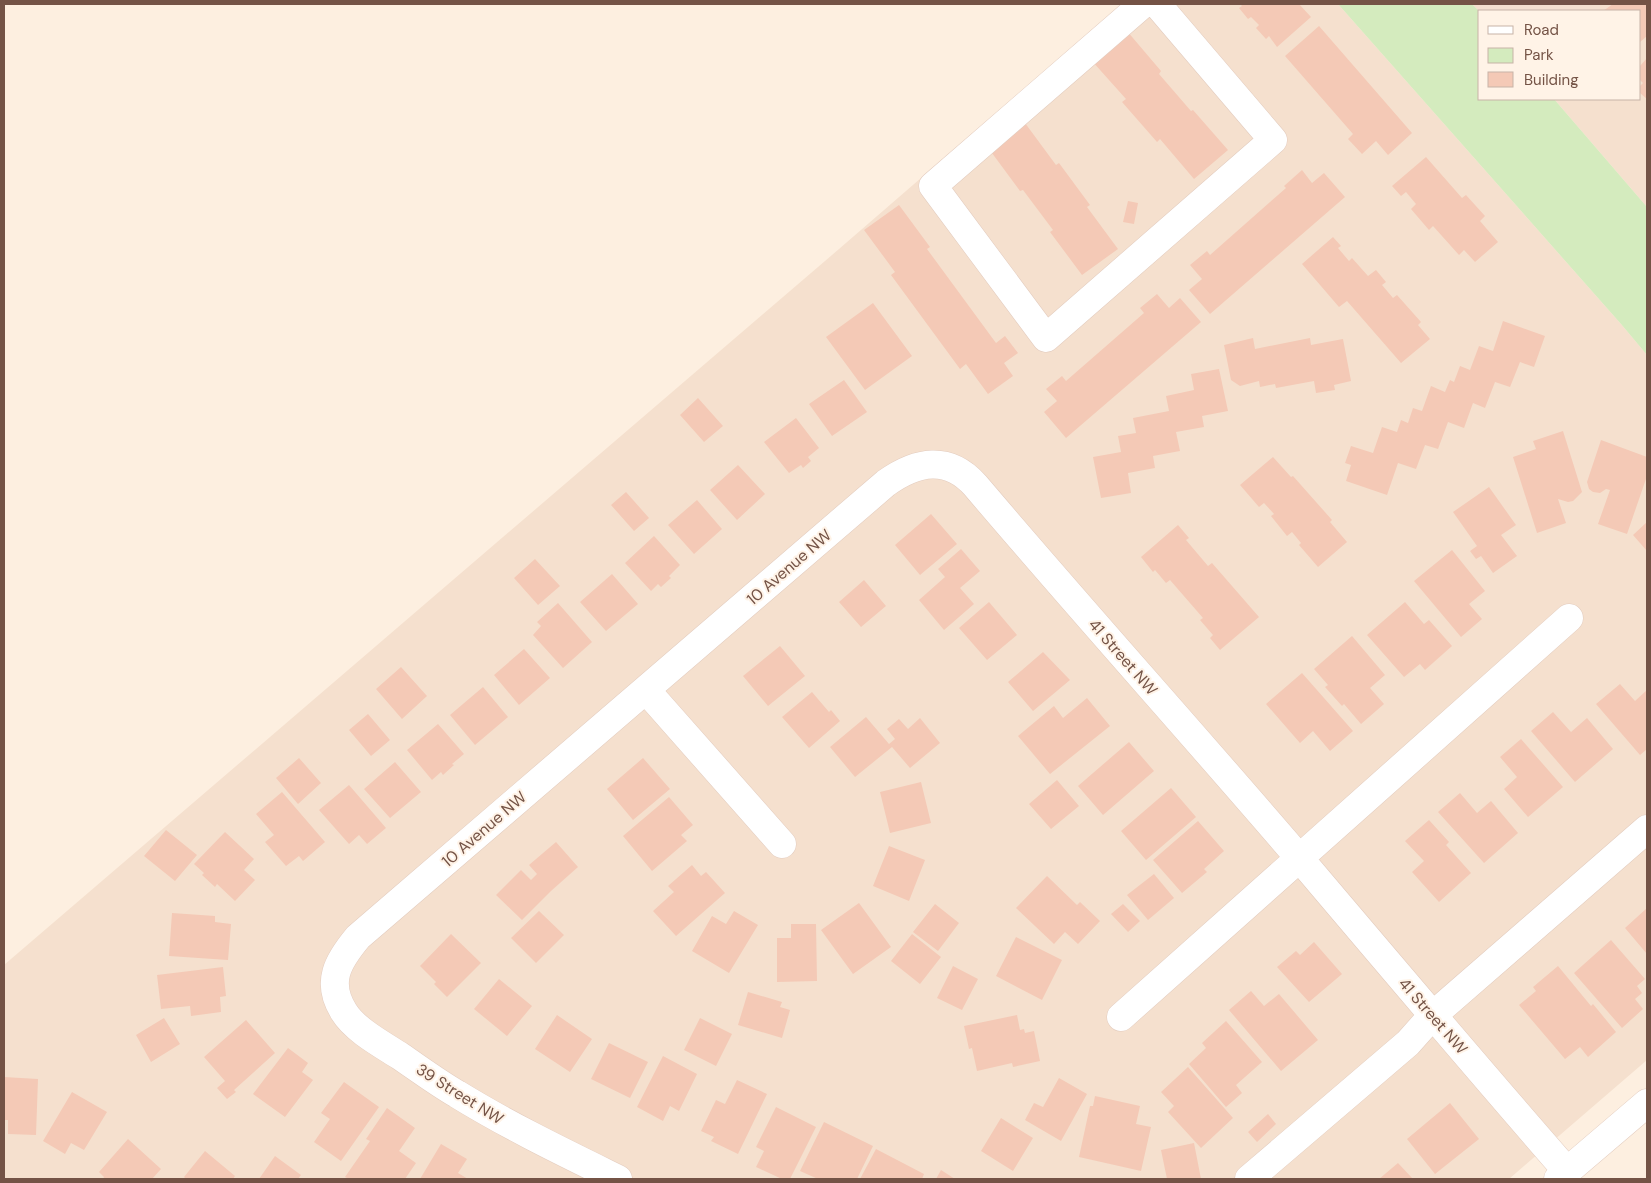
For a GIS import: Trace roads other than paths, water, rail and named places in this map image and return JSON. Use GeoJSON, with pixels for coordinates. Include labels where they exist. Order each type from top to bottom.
{"type":"FeatureCollection","features":[{"type":"Feature","properties":{"kind":"street"},"geometry":{"type":"LineString","coordinates":[[1143,4],[933,186],[1046,338],[1273,140],[1157,4]]}},
{"type":"Feature","properties":{"kind":"street","name":"10 Avenue NW"},"geometry":{"type":"LineString","coordinates":[[334,977],[346,951],[358,937],[886,484],[899,474],[914,468],[941,464]]}},
{"type":"Feature","properties":{"kind":"street","name":"41 Street NW"},"geometry":{"type":"LineString","coordinates":[[941,464],[953,467],[966,475],[1300,859],[1562,1175]]}},
{"type":"Feature","properties":{"kind":"street"},"geometry":{"type":"LineString","coordinates":[[1121,1016],[1570,618]]}},
{"type":"Feature","properties":{"kind":"street"},"geometry":{"type":"LineString","coordinates":[[646,690],[782,844]]}},
{"type":"Feature","properties":{"kind":"street"},"geometry":{"type":"LineString","coordinates":[[1249,1179],[1408,1043],[1432,1016],[1647,829]]}},
{"type":"Feature","properties":{"kind":"street","name":"39 Street NW"},"geometry":{"type":"LineString","coordinates":[[334,977],[335,990],[344,1012],[352,1022],[372,1038],[456,1094],[534,1138],[618,1179]]}},
{"type":"Feature","properties":{"kind":"street"},"geometry":{"type":"LineString","coordinates":[[1562,1175],[1647,1102]]}}]}
